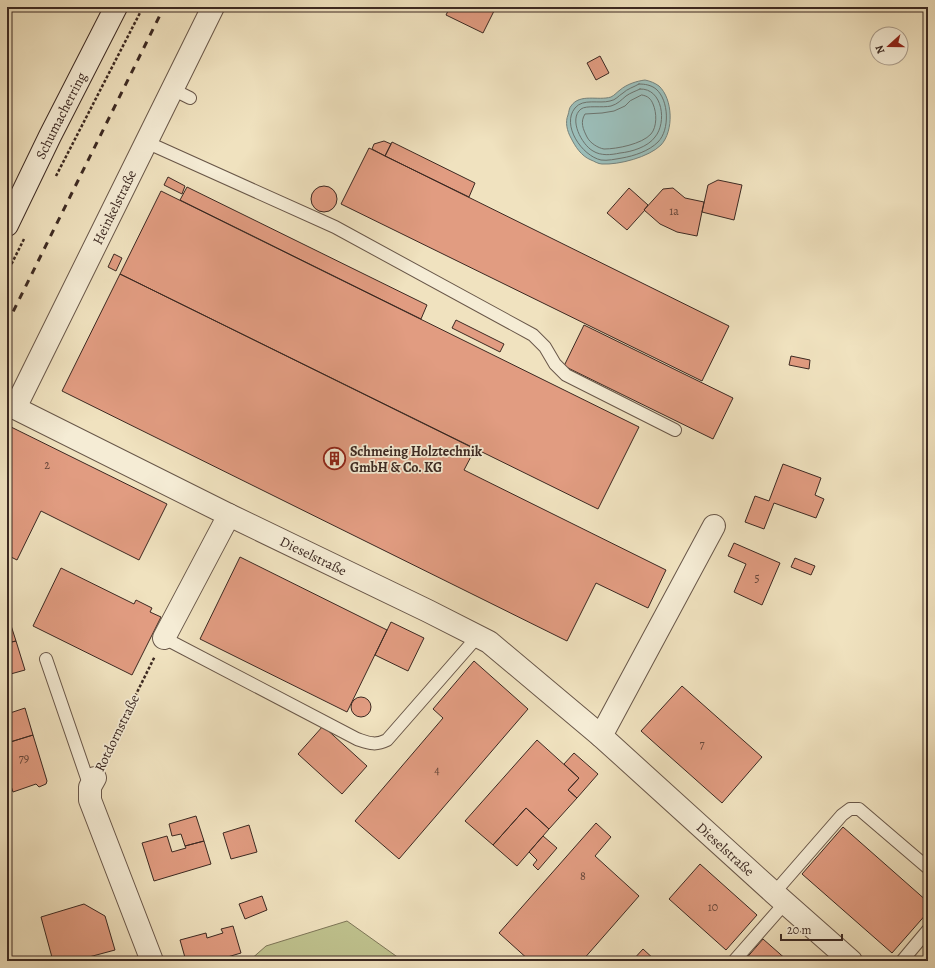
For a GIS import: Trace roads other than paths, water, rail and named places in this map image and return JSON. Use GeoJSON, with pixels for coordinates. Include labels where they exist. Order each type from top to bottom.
{"type":"FeatureCollection","features":[{"type":"Feature","properties":{"kind":"street","name":"Schumacherring"},"geometry":{"type":"LineString","coordinates":[[7,225],[50,136],[116,7]]}},
{"type":"Feature","properties":{"kind":"street","name":"Heinkelstraße"},"geometry":{"type":"LineString","coordinates":[[11,405],[146,142],[181,94],[213,7]]}},
{"type":"Feature","properties":{"kind":"street","name":"Dieselstraße"},"geometry":{"type":"LineString","coordinates":[[11,405],[229,515],[489,642],[601,736],[779,898],[851,961]]}},
{"type":"Feature","properties":{"kind":"street"},"geometry":{"type":"LineString","coordinates":[[164,638],[229,515]]}},
{"type":"Feature","properties":{"kind":"street"},"geometry":{"type":"LineString","coordinates":[[601,736],[714,526]]}},
{"type":"Feature","properties":{"kind":"street","name":"Rotdornstraße"},"geometry":{"type":"LineString","coordinates":[[92,783],[90,800],[152,961]]}},
{"type":"Feature","properties":{"kind":"lane"},"geometry":{"type":"LineString","coordinates":[[146,142],[335,227],[533,335],[545,347],[555,364],[566,375],[675,430]]}},
{"type":"Feature","properties":{"kind":"lane"},"geometry":{"type":"LineString","coordinates":[[164,638],[357,739],[369,743],[379,744],[386,740],[478,636]]}},
{"type":"Feature","properties":{"kind":"lane"},"geometry":{"type":"LineString","coordinates":[[46,659],[92,783]]}},
{"type":"Feature","properties":{"kind":"lane"},"geometry":{"type":"LineString","coordinates":[[734,961],[779,898],[842,815],[850,809],[859,809],[928,868]]}},
{"type":"Feature","properties":{"kind":"lane"},"geometry":{"type":"LineString","coordinates":[[902,961],[928,930]]}},
{"type":"Feature","properties":{"kind":"water"},"geometry":{"type":"Polygon","coordinates":[[[645,80],[659,86],[664,92],[669,107],[670,124],[665,139],[661,145],[642,157],[625,162],[601,164],[584,156],[574,144],[568,129],[567,121],[571,106],[575,102],[584,98],[611,97],[629,84],[645,80]]]}},
{"type":"Feature","properties":{"kind":"railway"},"geometry":{"type":"LineString","coordinates":[[7,324],[164,7]]}},
{"type":"Feature","properties":{"kind":"place","name":"Schmeing Holztechnik GmbH & Co. KG"},"geometry":{"type":"Point","coordinates":[335,459]}}]}
